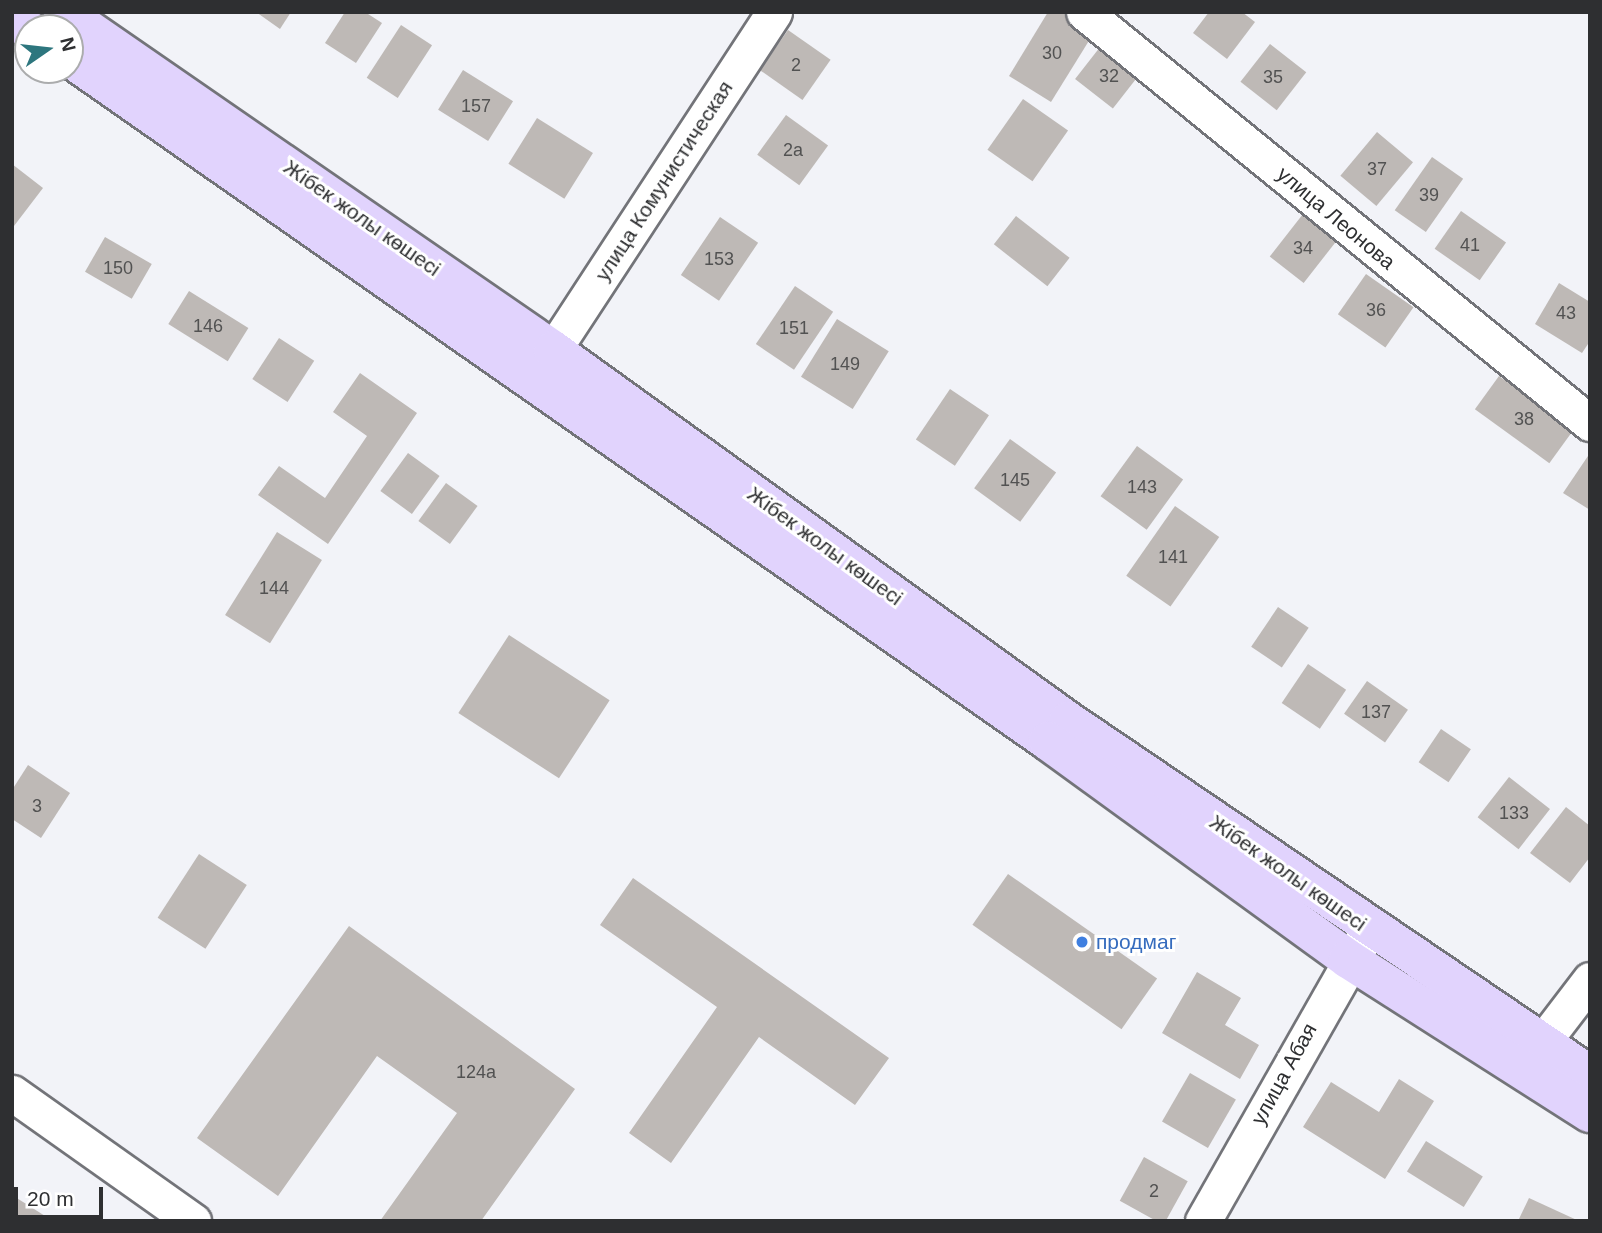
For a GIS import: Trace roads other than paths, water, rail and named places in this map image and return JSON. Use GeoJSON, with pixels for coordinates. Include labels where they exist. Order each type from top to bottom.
{"type":"FeatureCollection","features":[{"type":"Feature","properties":{"kind":"main road","name":"Жібек жолы көшесі"},"geometry":{"type":"LineString","coordinates":[[63,12],[543,365],[1359,945],[1533,1055],[1590,1075]]}},
{"type":"Feature","properties":{"kind":"main road","name":"Жібек жолы көшесі"},"geometry":{"type":"LineString","coordinates":[[84,67],[543,365]]}},
{"type":"Feature","properties":{"kind":"main road","name":"Жібек жолы көшесі"},"geometry":{"type":"LineString","coordinates":[[1533,1055],[1590,1113]]}},
{"type":"Feature","properties":{"kind":"street","name":"улица Комунистическая"},"geometry":{"type":"LineString","coordinates":[[543,365],[774,12]]}},
{"type":"Feature","properties":{"kind":"street","name":"улица Леонова"},"geometry":{"type":"LineString","coordinates":[[1084,12],[1590,423]]}},
{"type":"Feature","properties":{"kind":"street","name":"улица Абая"},"geometry":{"type":"LineString","coordinates":[[1203,1221],[1359,945]]}},
{"type":"Feature","properties":{"kind":"street"},"geometry":{"type":"LineString","coordinates":[[1533,1055],[1590,980]]}},
{"type":"Feature","properties":{"kind":"street"},"geometry":{"type":"LineString","coordinates":[[12,1093],[193,1221]]}},
{"type":"Feature","properties":{"kind":"place","name":"продмаг"},"geometry":{"type":"Point","coordinates":[1082,942]}}]}
